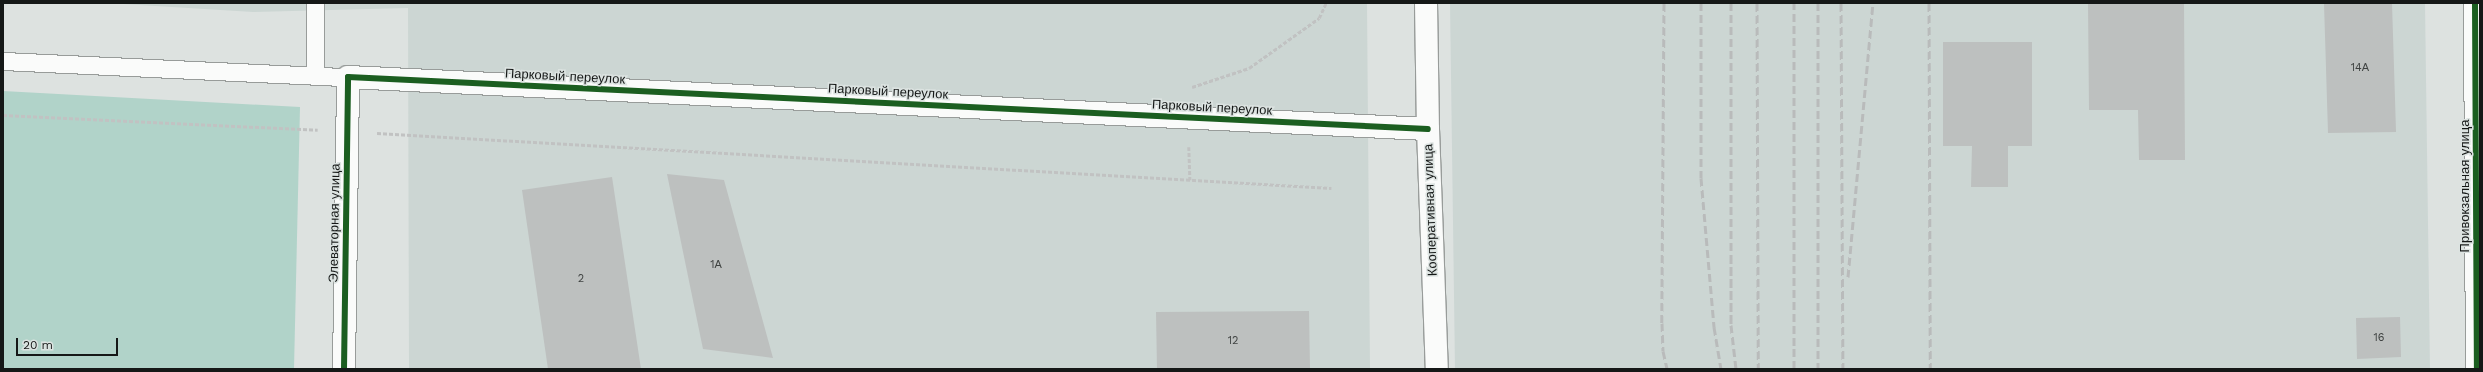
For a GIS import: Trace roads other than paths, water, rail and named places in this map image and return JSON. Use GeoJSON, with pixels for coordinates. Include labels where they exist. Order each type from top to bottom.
{"type":"FeatureCollection","features":[{"type":"Feature","properties":{"kind":"street","name":"Кооперативная улица"},"geometry":{"type":"LineString","coordinates":[[1426,3],[1428,129],[1437,369]]}},
{"type":"Feature","properties":{"kind":"street","name":"Привокзальная улица"},"geometry":{"type":"LineString","coordinates":[[2475,3],[2478,324],[2477,369]]}},
{"type":"Feature","properties":{"kind":"street","name":"Парковый переулок"},"geometry":{"type":"LineString","coordinates":[[348,77],[1428,129]]}},
{"type":"Feature","properties":{"kind":"street","name":"Элеваторная улица"},"geometry":{"type":"LineString","coordinates":[[344,369],[348,77]]}},
{"type":"Feature","properties":{"kind":"lane"},"geometry":{"type":"LineString","coordinates":[[315,3],[315,76]]}},
{"type":"Feature","properties":{"kind":"lane"},"geometry":{"type":"LineString","coordinates":[[3,61],[348,77]]}},
{"type":"Feature","properties":{"kind":"railway"},"geometry":{"type":"LineString","coordinates":[[1664,3],[1662,323],[1663,351],[1667,369]]}},
{"type":"Feature","properties":{"kind":"railway"},"geometry":{"type":"LineString","coordinates":[[1701,3],[1701,178],[1714,327],[1721,369]]}},
{"type":"Feature","properties":{"kind":"railway"},"geometry":{"type":"LineString","coordinates":[[1731,3],[1731,325],[1736,369]]}},
{"type":"Feature","properties":{"kind":"railway"},"geometry":{"type":"LineString","coordinates":[[1757,3],[1758,369]]}},
{"type":"Feature","properties":{"kind":"railway"},"geometry":{"type":"LineString","coordinates":[[1794,3],[1794,369]]}},
{"type":"Feature","properties":{"kind":"railway"},"geometry":{"type":"LineString","coordinates":[[1818,3],[1818,369]]}},
{"type":"Feature","properties":{"kind":"railway"},"geometry":{"type":"LineString","coordinates":[[1841,3],[1843,369]]}},
{"type":"Feature","properties":{"kind":"railway"},"geometry":{"type":"LineString","coordinates":[[1848,277],[1873,3]]}},
{"type":"Feature","properties":{"kind":"railway"},"geometry":{"type":"LineString","coordinates":[[1929,3],[1930,369]]}}]}
